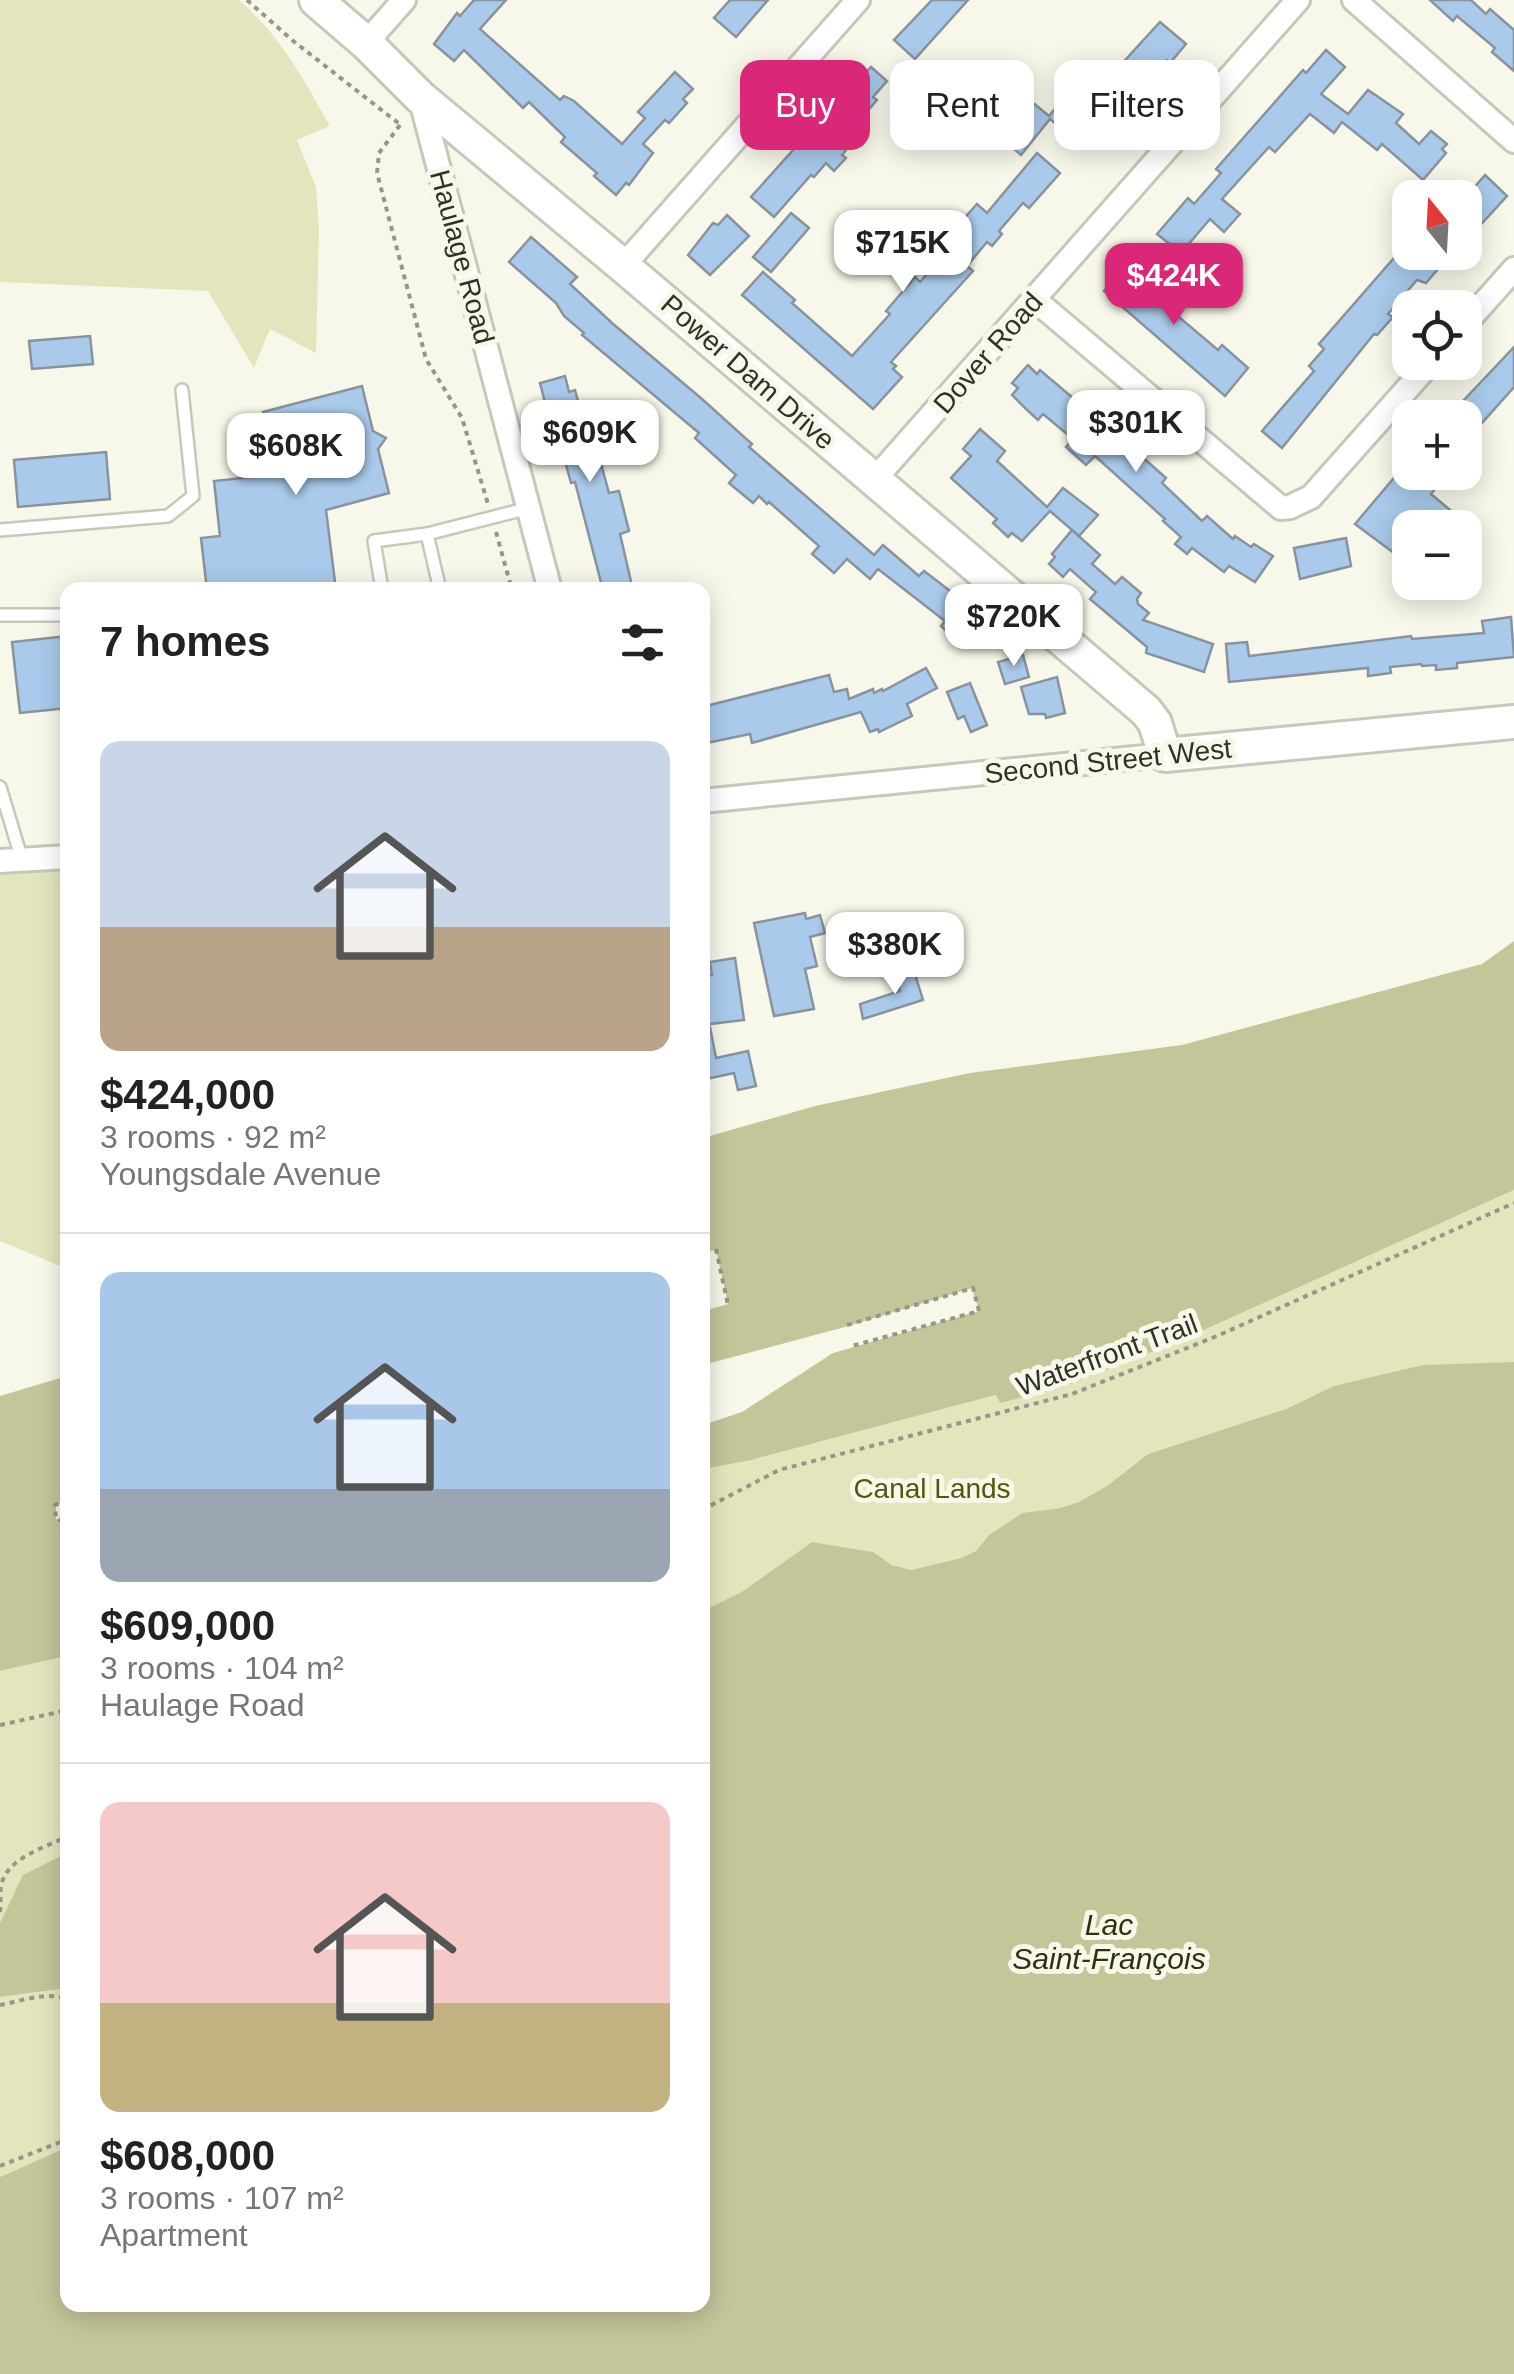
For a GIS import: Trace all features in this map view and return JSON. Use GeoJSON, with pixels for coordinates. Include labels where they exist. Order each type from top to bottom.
{"type":"FeatureCollection","features":[{"type":"Feature","properties":{"kind":"main road","name":"Power Dam Drive"},"geometry":{"type":"LineString","coordinates":[[316,0],[420,98],[624,266],[1146,710],[1155,723],[1165,755]]}},
{"type":"Feature","properties":{"kind":"main road","name":"Second Street West"},"geometry":{"type":"LineString","coordinates":[[1165,755],[1514,722]]}},
{"type":"Feature","properties":{"kind":"street"},"geometry":{"type":"LineString","coordinates":[[366,43],[404,0]]}},
{"type":"Feature","properties":{"kind":"street"},"geometry":{"type":"LineString","coordinates":[[624,266],[858,0]]}},
{"type":"Feature","properties":{"kind":"street","name":"Dover Road"},"geometry":{"type":"LineString","coordinates":[[874,480],[1298,0]]}},
{"type":"Feature","properties":{"kind":"street"},"geometry":{"type":"LineString","coordinates":[[1354,0],[1514,141]]}},
{"type":"Feature","properties":{"kind":"street","name":"Haulage Road"},"geometry":{"type":"LineString","coordinates":[[420,98],[548,582]]}},
{"type":"Feature","properties":{"kind":"street"},"geometry":{"type":"LineString","coordinates":[[1482,305],[1514,270]]}},
{"type":"Feature","properties":{"kind":"street"},"geometry":{"type":"LineString","coordinates":[[1034,300],[1282,508],[1311,496],[1415,380]]}},
{"type":"Feature","properties":{"kind":"street","name":"Second Street West"},"geometry":{"type":"LineString","coordinates":[[710,800],[1165,755]]}},
{"type":"Feature","properties":{"kind":"street"},"geometry":{"type":"LineString","coordinates":[[11,861],[60,857]]}},
{"type":"Feature","properties":{"kind":"lane"},"geometry":{"type":"LineString","coordinates":[[0,530],[168,516],[193,496],[182,390]]}},
{"type":"Feature","properties":{"kind":"lane"},"geometry":{"type":"LineString","coordinates":[[381,582],[374,541],[427,534],[528,508]]}},
{"type":"Feature","properties":{"kind":"lane"},"geometry":{"type":"LineString","coordinates":[[427,534],[438,582]]}},
{"type":"Feature","properties":{"kind":"lane"},"geometry":{"type":"LineString","coordinates":[[0,615],[60,615]]}},
{"type":"Feature","properties":{"kind":"lane"},"geometry":{"type":"LineString","coordinates":[[0,787],[11,861]]}},
{"type":"Feature","properties":{"kind":"path"},"geometry":{"type":"LineString","coordinates":[[247,0],[400,125],[434,148]]}},
{"type":"Feature","properties":{"kind":"path"},"geometry":{"type":"LineString","coordinates":[[400,125],[380,153],[376,173],[426,359],[462,418],[510,582]]}},
{"type":"Feature","properties":{"kind":"path","name":"Waterfront Trail"},"geometry":{"type":"LineString","coordinates":[[710,1506],[779,1470],[1072,1394],[1218,1336],[1514,1203]]}},
{"type":"Feature","properties":{"kind":"path"},"geometry":{"type":"LineString","coordinates":[[716,1250],[728,1305]]}},
{"type":"Feature","properties":{"kind":"path"},"geometry":{"type":"LineString","coordinates":[[847,1325],[973,1288],[980,1312],[852,1346]]}},
{"type":"Feature","properties":{"kind":"path"},"geometry":{"type":"LineString","coordinates":[[0,1726],[60,1712]]}},
{"type":"Feature","properties":{"kind":"path"},"geometry":{"type":"LineString","coordinates":[[0,1912],[1,1883],[13,1866],[36,1849],[60,1839]]}},
{"type":"Feature","properties":{"kind":"path"},"geometry":{"type":"LineString","coordinates":[[0,2005],[40,1996],[60,1996]]}},
{"type":"Feature","properties":{"kind":"path"},"geometry":{"type":"LineString","coordinates":[[0,2166],[60,2141]]}},
{"type":"Feature","properties":{"kind":"green space"},"geometry":{"type":"Polygon","coordinates":[[[0,0],[239,0],[267,28],[330,126],[297,140],[316,187],[316,353],[270,329],[254,368],[208,291],[0,282],[0,0]]]}},
{"type":"Feature","properties":{"kind":"green space"},"geometry":{"type":"Polygon","coordinates":[[[60,867],[60,1266],[0,1241],[0,871],[60,867]]]}},
{"type":"Feature","properties":{"kind":"green space","name":"Canal Lands"},"geometry":{"type":"Polygon","coordinates":[[[1514,1190],[1514,1362],[1334,1386],[1286,1409],[1148,1454],[1079,1502],[1022,1513],[989,1535],[976,1551],[961,1558],[911,1570],[892,1565],[873,1552],[812,1542],[743,1591],[710,1608],[710,1468],[997,1395],[1000,1403],[1182,1340],[1514,1190]]]}},
{"type":"Feature","properties":{"kind":"green space"},"geometry":{"type":"Polygon","coordinates":[[[60,1658],[60,1858],[0,1923],[0,1671],[60,1658]]]}},
{"type":"Feature","properties":{"kind":"green space"},"geometry":{"type":"Polygon","coordinates":[[[60,1989],[60,2150],[0,2177],[0,1997],[60,1989]]]}},
{"type":"Feature","properties":{"kind":"water"},"geometry":{"type":"Polygon","coordinates":[[[1514,941],[1514,1190],[1182,1340],[1060,1388],[1000,1403],[996,1395],[710,1468],[710,1423],[742,1412],[833,1353],[979,1311],[972,1288],[710,1363],[710,1309],[728,1304],[716,1250],[710,1251],[710,1136],[815,1106],[970,1073],[1182,1045],[1482,964],[1514,941]]]}},
{"type":"Feature","properties":{"kind":"water","name":"Lac Saint-François"},"geometry":{"type":"Polygon","coordinates":[[[1514,1362],[1514,2374],[0,2374],[0,2177],[60,2150],[60,2312],[710,2312],[710,1608],[743,1591],[812,1542],[873,1552],[892,1565],[911,1570],[961,1558],[976,1551],[989,1535],[1022,1513],[1079,1502],[1148,1454],[1286,1409],[1334,1386],[1423,1365],[1514,1362]]]}},
{"type":"Feature","properties":{"kind":"water"},"geometry":{"type":"Polygon","coordinates":[[[60,1378],[60,1504],[56,1505],[56,1519],[60,1520],[60,1658],[0,1671],[0,1396],[60,1378]]]}},
{"type":"Feature","properties":{"kind":"water"},"geometry":{"type":"Polygon","coordinates":[[[60,1856],[60,1989],[0,1997],[0,1923],[23,1875],[60,1856]]]}},
{"type":"Feature","properties":{"kind":"building"},"geometry":{"type":"Polygon","coordinates":[[[474,0],[506,0],[480,29],[560,100],[564,96],[574,101],[622,144],[645,118],[638,112],[675,72],[693,89],[683,99],[687,103],[669,123],[665,120],[643,144],[653,153],[629,185],[626,183],[616,195],[561,142],[565,137],[529,102],[523,108],[464,50],[454,61],[434,44],[457,13],[460,16],[474,0]]]}},
{"type":"Feature","properties":{"kind":"building"},"geometry":{"type":"Polygon","coordinates":[[[730,0],[768,0],[736,37],[714,18],[730,0]]]}},
{"type":"Feature","properties":{"kind":"building"},"geometry":{"type":"Polygon","coordinates":[[[932,0],[968,0],[915,59],[894,40],[932,0]]]}},
{"type":"Feature","properties":{"kind":"building"},"geometry":{"type":"Polygon","coordinates":[[[1430,0],[1471,0],[1486,14],[1490,9],[1514,30],[1514,71],[1492,52],[1495,48],[1457,16],[1453,21],[1430,0]]]}},
{"type":"Feature","properties":{"kind":"building"},"geometry":{"type":"Polygon","coordinates":[[[1160,22],[1186,44],[1173,60],[1125,60],[1160,22]]]}},
{"type":"Feature","properties":{"kind":"building"},"geometry":{"type":"Polygon","coordinates":[[[1326,50],[1345,67],[1321,94],[1348,114],[1368,90],[1403,114],[1396,123],[1419,144],[1431,131],[1447,144],[1442,149],[1446,153],[1423,180],[1382,144],[1377,150],[1342,122],[1334,133],[1310,114],[1275,152],[1269,147],[1222,199],[1240,214],[1224,232],[1210,219],[1181,253],[1157,234],[1188,198],[1194,204],[1221,173],[1216,169],[1303,70],[1306,73],[1326,50]]]}},
{"type":"Feature","properties":{"kind":"building"},"geometry":{"type":"Polygon","coordinates":[[[870,68],[887,81],[873,97],[877,100],[870,108],[870,68]]]}},
{"type":"Feature","properties":{"kind":"building"},"geometry":{"type":"Polygon","coordinates":[[[1034,104],[1049,116],[1054,110],[1054,122],[1050,119],[1034,139],[1034,104]]]}},
{"type":"Feature","properties":{"kind":"building"},"geometry":{"type":"Polygon","coordinates":[[[793,150],[846,150],[842,155],[846,158],[834,171],[826,163],[774,217],[751,197],[793,150]]]}},
{"type":"Feature","properties":{"kind":"building"},"geometry":{"type":"Polygon","coordinates":[[[1037,153],[1060,173],[1029,208],[1023,203],[999,231],[1002,234],[992,246],[987,242],[967,266],[973,271],[891,362],[902,377],[873,409],[742,295],[763,272],[852,356],[890,314],[886,311],[915,277],[920,282],[949,249],[942,243],[977,204],[987,213],[1037,153]]]}},
{"type":"Feature","properties":{"kind":"building"},"geometry":{"type":"Polygon","coordinates":[[[1485,175],[1507,196],[1482,223],[1482,180],[1485,175]]]}},
{"type":"Feature","properties":{"kind":"building"},"geometry":{"type":"Polygon","coordinates":[[[791,213],[809,228],[771,272],[753,257],[791,213]]]}},
{"type":"Feature","properties":{"kind":"building"},"geometry":{"type":"Polygon","coordinates":[[[727,215],[749,236],[710,275],[688,255],[713,223],[718,225],[727,215]]]}},
{"type":"Feature","properties":{"kind":"building"},"geometry":{"type":"Polygon","coordinates":[[[531,237],[577,277],[570,284],[612,323],[874,555],[883,545],[919,576],[924,571],[954,594],[976,617],[964,632],[959,628],[952,636],[941,626],[945,621],[878,569],[870,579],[847,559],[834,573],[812,554],[819,546],[769,502],[759,496],[753,503],[729,483],[736,475],[695,438],[699,433],[582,335],[556,303],[509,262],[531,237]]]}},
{"type":"Feature","properties":{"kind":"building"},"geometry":{"type":"Polygon","coordinates":[[[1133,258],[1158,280],[1148,291],[1218,350],[1222,345],[1248,368],[1225,396],[1104,291],[1133,258]]]}},
{"type":"Feature","properties":{"kind":"building"},"geometry":{"type":"Polygon","coordinates":[[[1392,260],[1392,270],[1437,270],[1426,283],[1417,280],[1408,290],[1392,290],[1392,309],[1388,314],[1392,318],[1374,334],[1282,448],[1262,431],[1314,371],[1309,366],[1324,349],[1319,344],[1392,260]]]}},
{"type":"Feature","properties":{"kind":"building"},"geometry":{"type":"Polygon","coordinates":[[[90,336],[93,364],[32,369],[29,341],[90,336]]]}},
{"type":"Feature","properties":{"kind":"building"},"geometry":{"type":"Polygon","coordinates":[[[1514,347],[1514,387],[1482,423],[1482,400],[1464,400],[1514,347]]]}},
{"type":"Feature","properties":{"kind":"building"},"geometry":{"type":"Polygon","coordinates":[[[1028,365],[1037,374],[1040,370],[1166,478],[1162,483],[1202,521],[1207,516],[1233,539],[1235,536],[1251,547],[1254,544],[1273,556],[1255,582],[1229,566],[1224,572],[1192,548],[1187,554],[1175,544],[1181,537],[1165,519],[1095,456],[1086,465],[1066,447],[1073,439],[1043,414],[1038,420],[1026,409],[1012,395],[1018,388],[1012,383],[1028,365]]]}},
{"type":"Feature","properties":{"kind":"building"},"geometry":{"type":"Polygon","coordinates":[[[565,376],[569,392],[575,390],[609,493],[619,491],[629,531],[620,534],[631,582],[601,582],[575,482],[571,483],[557,432],[553,433],[540,383],[565,376]]]}},
{"type":"Feature","properties":{"kind":"building"},"geometry":{"type":"Polygon","coordinates":[[[362,386],[373,431],[386,438],[378,449],[389,493],[326,510],[335,582],[206,582],[201,538],[220,536],[214,481],[279,474],[263,412],[362,386]]]}},
{"type":"Feature","properties":{"kind":"building"},"geometry":{"type":"Polygon","coordinates":[[[980,429],[1005,451],[997,461],[1047,507],[1063,488],[1098,515],[1079,536],[1050,511],[1022,541],[1012,533],[1008,537],[993,523],[997,519],[951,478],[971,456],[963,449],[980,429]]]}},
{"type":"Feature","properties":{"kind":"building"},"geometry":{"type":"Polygon","coordinates":[[[106,452],[110,499],[18,507],[14,460],[106,452]]]}},
{"type":"Feature","properties":{"kind":"building"},"geometry":{"type":"Polygon","coordinates":[[[1392,480],[1392,490],[1434,490],[1431,494],[1450,510],[1392,510],[1392,552],[1355,524],[1392,480]]]}},
{"type":"Feature","properties":{"kind":"building"},"geometry":{"type":"Polygon","coordinates":[[[1072,530],[1100,555],[1092,564],[1115,584],[1122,577],[1141,593],[1138,604],[1149,613],[1143,620],[1213,644],[1204,672],[1146,653],[1147,647],[1090,599],[1096,592],[1070,569],[1063,577],[1049,564],[1055,557],[1052,554],[1072,530]]]}},
{"type":"Feature","properties":{"kind":"building"},"geometry":{"type":"Polygon","coordinates":[[[1346,538],[1351,566],[1300,579],[1294,548],[1346,538]]]}},
{"type":"Feature","properties":{"kind":"building"},"geometry":{"type":"Polygon","coordinates":[[[1511,617],[1514,657],[1457,663],[1457,668],[1436,670],[1436,665],[1421,664],[1390,667],[1391,673],[1368,676],[1368,668],[1229,682],[1226,644],[1247,642],[1249,656],[1411,636],[1412,639],[1484,633],[1482,621],[1511,617]]]}},
{"type":"Feature","properties":{"kind":"building"},"geometry":{"type":"Polygon","coordinates":[[[60,637],[60,709],[20,713],[12,642],[60,637]]]}},
{"type":"Feature","properties":{"kind":"building"},"geometry":{"type":"Polygon","coordinates":[[[1023,655],[1029,677],[1005,684],[998,662],[1023,655]]]}},
{"type":"Feature","properties":{"kind":"building"},"geometry":{"type":"Polygon","coordinates":[[[926,668],[937,688],[907,704],[912,716],[879,732],[870,732],[861,712],[752,743],[750,734],[710,742],[710,705],[829,675],[834,692],[847,689],[849,699],[873,689],[874,693],[926,668]]]}},
{"type":"Feature","properties":{"kind":"building"},"geometry":{"type":"Polygon","coordinates":[[[1057,677],[1065,713],[1046,718],[1045,714],[1029,714],[1021,687],[1057,677]]]}},
{"type":"Feature","properties":{"kind":"building"},"geometry":{"type":"Polygon","coordinates":[[[970,683],[987,725],[971,732],[964,716],[958,719],[947,692],[970,683]]]}},
{"type":"Feature","properties":{"kind":"building"},"geometry":{"type":"Polygon","coordinates":[[[805,913],[806,919],[820,915],[825,933],[810,937],[817,966],[805,969],[814,1009],[774,1016],[754,923],[805,913]]]}},
{"type":"Feature","properties":{"kind":"building"},"geometry":{"type":"Polygon","coordinates":[[[735,958],[744,1020],[710,1024],[710,962],[735,958]]]}},
{"type":"Feature","properties":{"kind":"building"},"geometry":{"type":"Polygon","coordinates":[[[914,971],[923,1000],[863,1019],[860,1004],[900,991],[896,976],[914,971]]]}},
{"type":"Feature","properties":{"kind":"building"},"geometry":{"type":"Polygon","coordinates":[[[710,1027],[716,1058],[748,1051],[756,1086],[738,1090],[734,1073],[710,1078],[710,1027]]]}}]}
